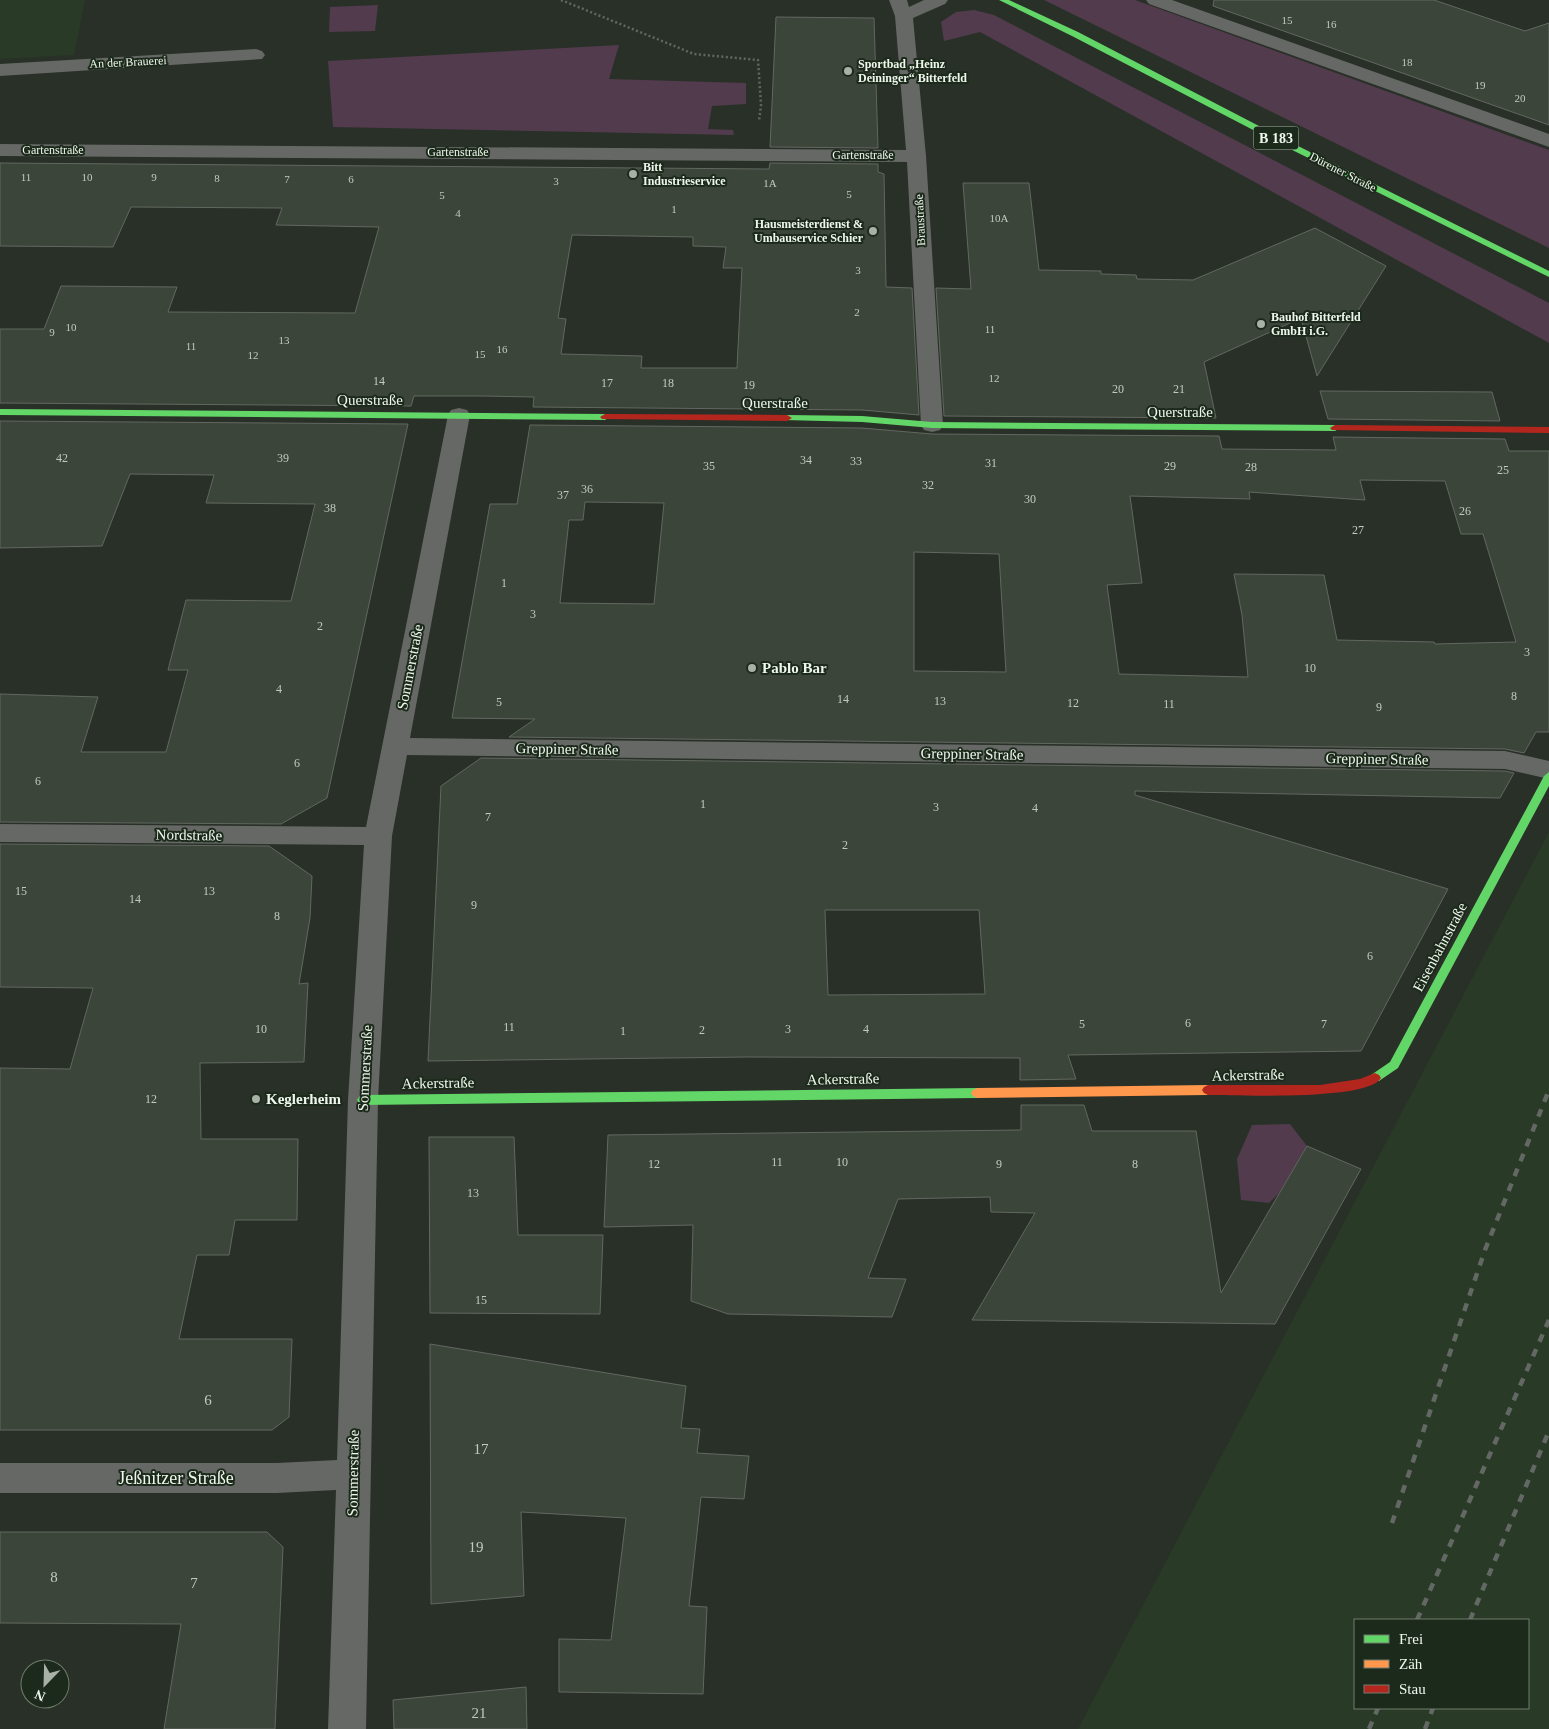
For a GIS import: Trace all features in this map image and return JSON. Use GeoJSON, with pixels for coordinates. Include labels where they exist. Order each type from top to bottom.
{"type":"FeatureCollection","features":[{"type":"Feature","properties":{"kind":"street","name":"Braustraße"},"geometry":{"type":"LineString","coordinates":[[932,424],[916,156],[901,8],[939,0]]}},
{"type":"Feature","properties":{"kind":"street","name":"Dürener Straße"},"geometry":{"type":"LineString","coordinates":[[1003,0],[1075,34],[1301,151],[1549,274]]}},
{"type":"Feature","properties":{"kind":"street"},"geometry":{"type":"LineString","coordinates":[[1155,0],[1549,141]]}},
{"type":"Feature","properties":{"kind":"street","name":"An der Brauerei"},"geometry":{"type":"LineString","coordinates":[[0,70],[256,55]]}},
{"type":"Feature","properties":{"kind":"street","name":"Gartenstraße"},"geometry":{"type":"LineString","coordinates":[[0,150],[916,156]]}},
{"type":"Feature","properties":{"kind":"street","name":"Querstraße"},"geometry":{"type":"LineString","coordinates":[[0,412],[862,419],[932,424],[1549,430]]}},
{"type":"Feature","properties":{"kind":"street","name":"Sommerstraße"},"geometry":{"type":"LineString","coordinates":[[347,1729],[363,1100],[378,836],[459,415]]}},
{"type":"Feature","properties":{"kind":"street","name":"Greppiner Straße"},"geometry":{"type":"LineString","coordinates":[[394,746],[1505,760],[1530,764],[1549,770]]}},
{"type":"Feature","properties":{"kind":"street","name":"Eisenbahnstraße"},"geometry":{"type":"LineString","coordinates":[[1323,1089],[1366,1084],[1394,1065],[1549,776]]}},
{"type":"Feature","properties":{"kind":"street","name":"Nordstraße"},"geometry":{"type":"LineString","coordinates":[[0,834],[378,836]]}},
{"type":"Feature","properties":{"kind":"street","name":"Ackerstraße"},"geometry":{"type":"LineString","coordinates":[[363,1100],[1323,1089]]}},
{"type":"Feature","properties":{"kind":"street","name":"Jeßnitzer Straße"},"geometry":{"type":"LineString","coordinates":[[0,1478],[277,1478],[352,1474]]}},
{"type":"Feature","properties":{"kind":"path"},"geometry":{"type":"LineString","coordinates":[[561,0],[694,54],[758,60],[761,105],[756,155]]}},
{"type":"Feature","properties":{"kind":"shaded area"},"geometry":{"type":"Polygon","coordinates":[[[0,0],[85,0],[74,55],[0,59],[0,0]]]}},
{"type":"Feature","properties":{"kind":"shaded area"},"geometry":{"type":"Polygon","coordinates":[[[1044,0],[1135,0],[1549,150],[1549,248],[1044,0]]]}},
{"type":"Feature","properties":{"kind":"shaded area"},"geometry":{"type":"Polygon","coordinates":[[[378,5],[375,31],[329,32],[330,7],[378,5]]]}},
{"type":"Feature","properties":{"kind":"shaded area"},"geometry":{"type":"Polygon","coordinates":[[[974,10],[994,15],[1549,303],[1549,343],[980,32],[944,41],[941,22],[956,12],[974,10]]]}},
{"type":"Feature","properties":{"kind":"shaded area"},"geometry":{"type":"Polygon","coordinates":[[[619,45],[609,79],[746,83],[746,104],[712,106],[708,129],[733,130],[734,135],[333,127],[328,61],[619,45]]]}},
{"type":"Feature","properties":{"kind":"shaded area"},"geometry":{"type":"Polygon","coordinates":[[[1549,832],[1549,1729],[1078,1729],[1549,832]]]}},
{"type":"Feature","properties":{"kind":"shaded area"},"geometry":{"type":"Polygon","coordinates":[[[1290,1124],[1307,1146],[1279,1193],[1269,1203],[1241,1200],[1237,1159],[1252,1125],[1290,1124]]]}},
{"type":"Feature","properties":{"kind":"building"},"geometry":{"type":"Polygon","coordinates":[[[1214,0],[1434,0],[1525,31],[1549,23],[1549,125],[1213,6],[1214,0]]]}},
{"type":"Feature","properties":{"kind":"building","name":"Sportbad „Heinz Deininger“ Bitterfeld"},"geometry":{"type":"Polygon","coordinates":[[[776,17],[874,18],[878,148],[770,147],[776,17]]]}},
{"type":"Feature","properties":{"kind":"building"},"geometry":{"type":"Polygon","coordinates":[[[0,163],[769,169],[770,163],[878,164],[878,172],[884,174],[886,287],[912,288],[919,415],[862,410],[533,407],[534,397],[484,396],[414,396],[411,406],[0,403],[0,329],[44,329],[61,286],[177,287],[168,312],[355,313],[379,227],[276,225],[282,208],[131,207],[113,247],[0,246],[0,163]],[[572,235],[558,318],[566,319],[561,354],[642,356],[641,368],[737,368],[742,268],[723,268],[726,247],[693,246],[693,237],[572,235]]]}},
{"type":"Feature","properties":{"kind":"building"},"geometry":{"type":"Polygon","coordinates":[[[963,183],[1029,183],[1039,270],[1101,271],[1101,274],[1136,275],[1137,279],[1193,280],[1315,228],[1386,266],[1317,376],[1301,318],[1204,362],[1216,418],[944,416],[936,288],[971,289],[963,183]]]}},
{"type":"Feature","properties":{"kind":"building"},"geometry":{"type":"Polygon","coordinates":[[[1320,391],[1492,392],[1500,421],[1328,419],[1320,391]]]}},
{"type":"Feature","properties":{"kind":"building"},"geometry":{"type":"Polygon","coordinates":[[[0,421],[408,424],[327,798],[281,824],[0,822],[0,694],[98,697],[81,752],[166,752],[188,670],[168,670],[186,600],[291,601],[315,504],[206,503],[214,475],[130,474],[102,546],[0,548],[0,421]]]}},
{"type":"Feature","properties":{"kind":"building"},"geometry":{"type":"Polygon","coordinates":[[[530,425],[862,428],[932,434],[1219,436],[1222,449],[1336,450],[1333,437],[1505,439],[1509,451],[1549,451],[1549,732],[1536,732],[1524,753],[1505,749],[509,737],[535,719],[452,718],[490,504],[517,504],[530,425]],[[1360,480],[1365,500],[1249,492],[1250,499],[1130,496],[1142,583],[1107,585],[1119,674],[1248,677],[1242,615],[1234,574],[1324,575],[1337,640],[1434,642],[1435,644],[1516,642],[1483,534],[1461,534],[1445,481],[1360,480]],[[585,502],[583,520],[569,520],[560,603],[654,604],[664,503],[585,502]],[[914,552],[914,671],[1006,672],[999,554],[914,552]]]}},
{"type":"Feature","properties":{"kind":"building"},"geometry":{"type":"Polygon","coordinates":[[[481,758],[1505,771],[1514,773],[1500,798],[1135,791],[1135,795],[1448,889],[1361,1051],[1068,1055],[1076,1079],[1020,1080],[1020,1058],[746,1057],[428,1061],[441,786],[481,758]],[[825,910],[828,995],[985,994],[979,910],[825,910]]]}},
{"type":"Feature","properties":{"kind":"building"},"geometry":{"type":"Polygon","coordinates":[[[0,844],[269,846],[312,876],[310,918],[299,984],[308,983],[304,1062],[200,1063],[201,1139],[298,1139],[297,1220],[235,1220],[229,1255],[197,1255],[179,1339],[292,1339],[289,1417],[272,1430],[0,1430],[0,1068],[70,1069],[93,988],[0,987],[0,844]]]}},
{"type":"Feature","properties":{"kind":"building"},"geometry":{"type":"Polygon","coordinates":[[[1021,1105],[1084,1105],[1092,1131],[1196,1131],[1221,1293],[1307,1146],[1361,1169],[1275,1324],[972,1320],[1035,1213],[991,1212],[990,1197],[898,1199],[868,1278],[906,1279],[892,1317],[728,1314],[691,1301],[693,1225],[604,1227],[608,1135],[1021,1130],[1021,1105]]]}},
{"type":"Feature","properties":{"kind":"building"},"geometry":{"type":"Polygon","coordinates":[[[429,1137],[514,1137],[518,1235],[603,1235],[600,1314],[430,1313],[429,1137]]]}},
{"type":"Feature","properties":{"kind":"building"},"geometry":{"type":"Polygon","coordinates":[[[430,1344],[686,1386],[681,1428],[700,1429],[697,1453],[749,1456],[744,1499],[701,1497],[689,1606],[707,1607],[703,1694],[559,1692],[559,1639],[611,1640],[626,1518],[521,1512],[524,1596],[431,1604],[430,1344]]]}},
{"type":"Feature","properties":{"kind":"building"},"geometry":{"type":"Polygon","coordinates":[[[0,1532],[267,1532],[283,1547],[275,1729],[164,1729],[181,1624],[0,1623],[0,1532]]]}},
{"type":"Feature","properties":{"kind":"building"},"geometry":{"type":"Polygon","coordinates":[[[526,1687],[527,1729],[394,1729],[393,1700],[526,1687]]]}},
{"type":"Feature","properties":{"kind":"railway"},"geometry":{"type":"LineString","coordinates":[[1392,1523],[1485,1250],[1549,1090]]}},
{"type":"Feature","properties":{"kind":"railway"},"geometry":{"type":"LineString","coordinates":[[1417,1619],[1549,1320]]}},
{"type":"Feature","properties":{"kind":"railway"},"geometry":{"type":"LineString","coordinates":[[1470,1619],[1549,1431]]}},
{"type":"Feature","properties":{"kind":"railway"},"geometry":{"type":"LineString","coordinates":[[1369,1729],[1378,1709]]}},
{"type":"Feature","properties":{"kind":"railway"},"geometry":{"type":"LineString","coordinates":[[1425,1729],[1433,1709]]}},
{"type":"Feature","properties":{"kind":"traffic: fast"},"geometry":{"type":"LineString","coordinates":[[1003,0],[1075,34],[1283,142],[1549,274]]}},
{"type":"Feature","properties":{"kind":"traffic: fast"},"geometry":{"type":"LineString","coordinates":[[0,412],[605,417]]}},
{"type":"Feature","properties":{"kind":"traffic: fast"},"geometry":{"type":"LineString","coordinates":[[787,418],[862,419],[932,425],[1335,428]]}},
{"type":"Feature","properties":{"kind":"traffic: fast"},"geometry":{"type":"LineString","coordinates":[[1375,1078],[1394,1065],[1549,776]]}},
{"type":"Feature","properties":{"kind":"traffic: fast"},"geometry":{"type":"LineString","coordinates":[[363,1100],[977,1093]]}},
{"type":"Feature","properties":{"kind":"traffic: slow"},"geometry":{"type":"LineString","coordinates":[[977,1093],[1208,1090]]}},
{"type":"Feature","properties":{"kind":"traffic: jam"},"geometry":{"type":"LineString","coordinates":[[605,417],[787,418]]}},
{"type":"Feature","properties":{"kind":"traffic: jam"},"geometry":{"type":"LineString","coordinates":[[1335,428],[1549,430]]}},
{"type":"Feature","properties":{"kind":"traffic: jam"},"geometry":{"type":"LineString","coordinates":[[1208,1090],[1270,1091],[1320,1089],[1343,1087],[1375,1078]]}},
{"type":"Feature","properties":{"kind":"place","name":"Sportbad „Heinz Deininger“ Bitterfeld"},"geometry":{"type":"Point","coordinates":[848,71]}},
{"type":"Feature","properties":{"kind":"place","name":"Bitt Industrieservice"},"geometry":{"type":"Point","coordinates":[633,174]}},
{"type":"Feature","properties":{"kind":"place","name":"Hausmeisterdienst & Umbauservice Schier"},"geometry":{"type":"Point","coordinates":[873,231]}},
{"type":"Feature","properties":{"kind":"place","name":"Bauhof Bitterfeld GmbH i.G."},"geometry":{"type":"Point","coordinates":[1261,324]}},
{"type":"Feature","properties":{"kind":"place","name":"Pablo Bar"},"geometry":{"type":"Point","coordinates":[752,668]}},
{"type":"Feature","properties":{"kind":"place","name":"Keglerheim"},"geometry":{"type":"Point","coordinates":[256,1099]}}]}
